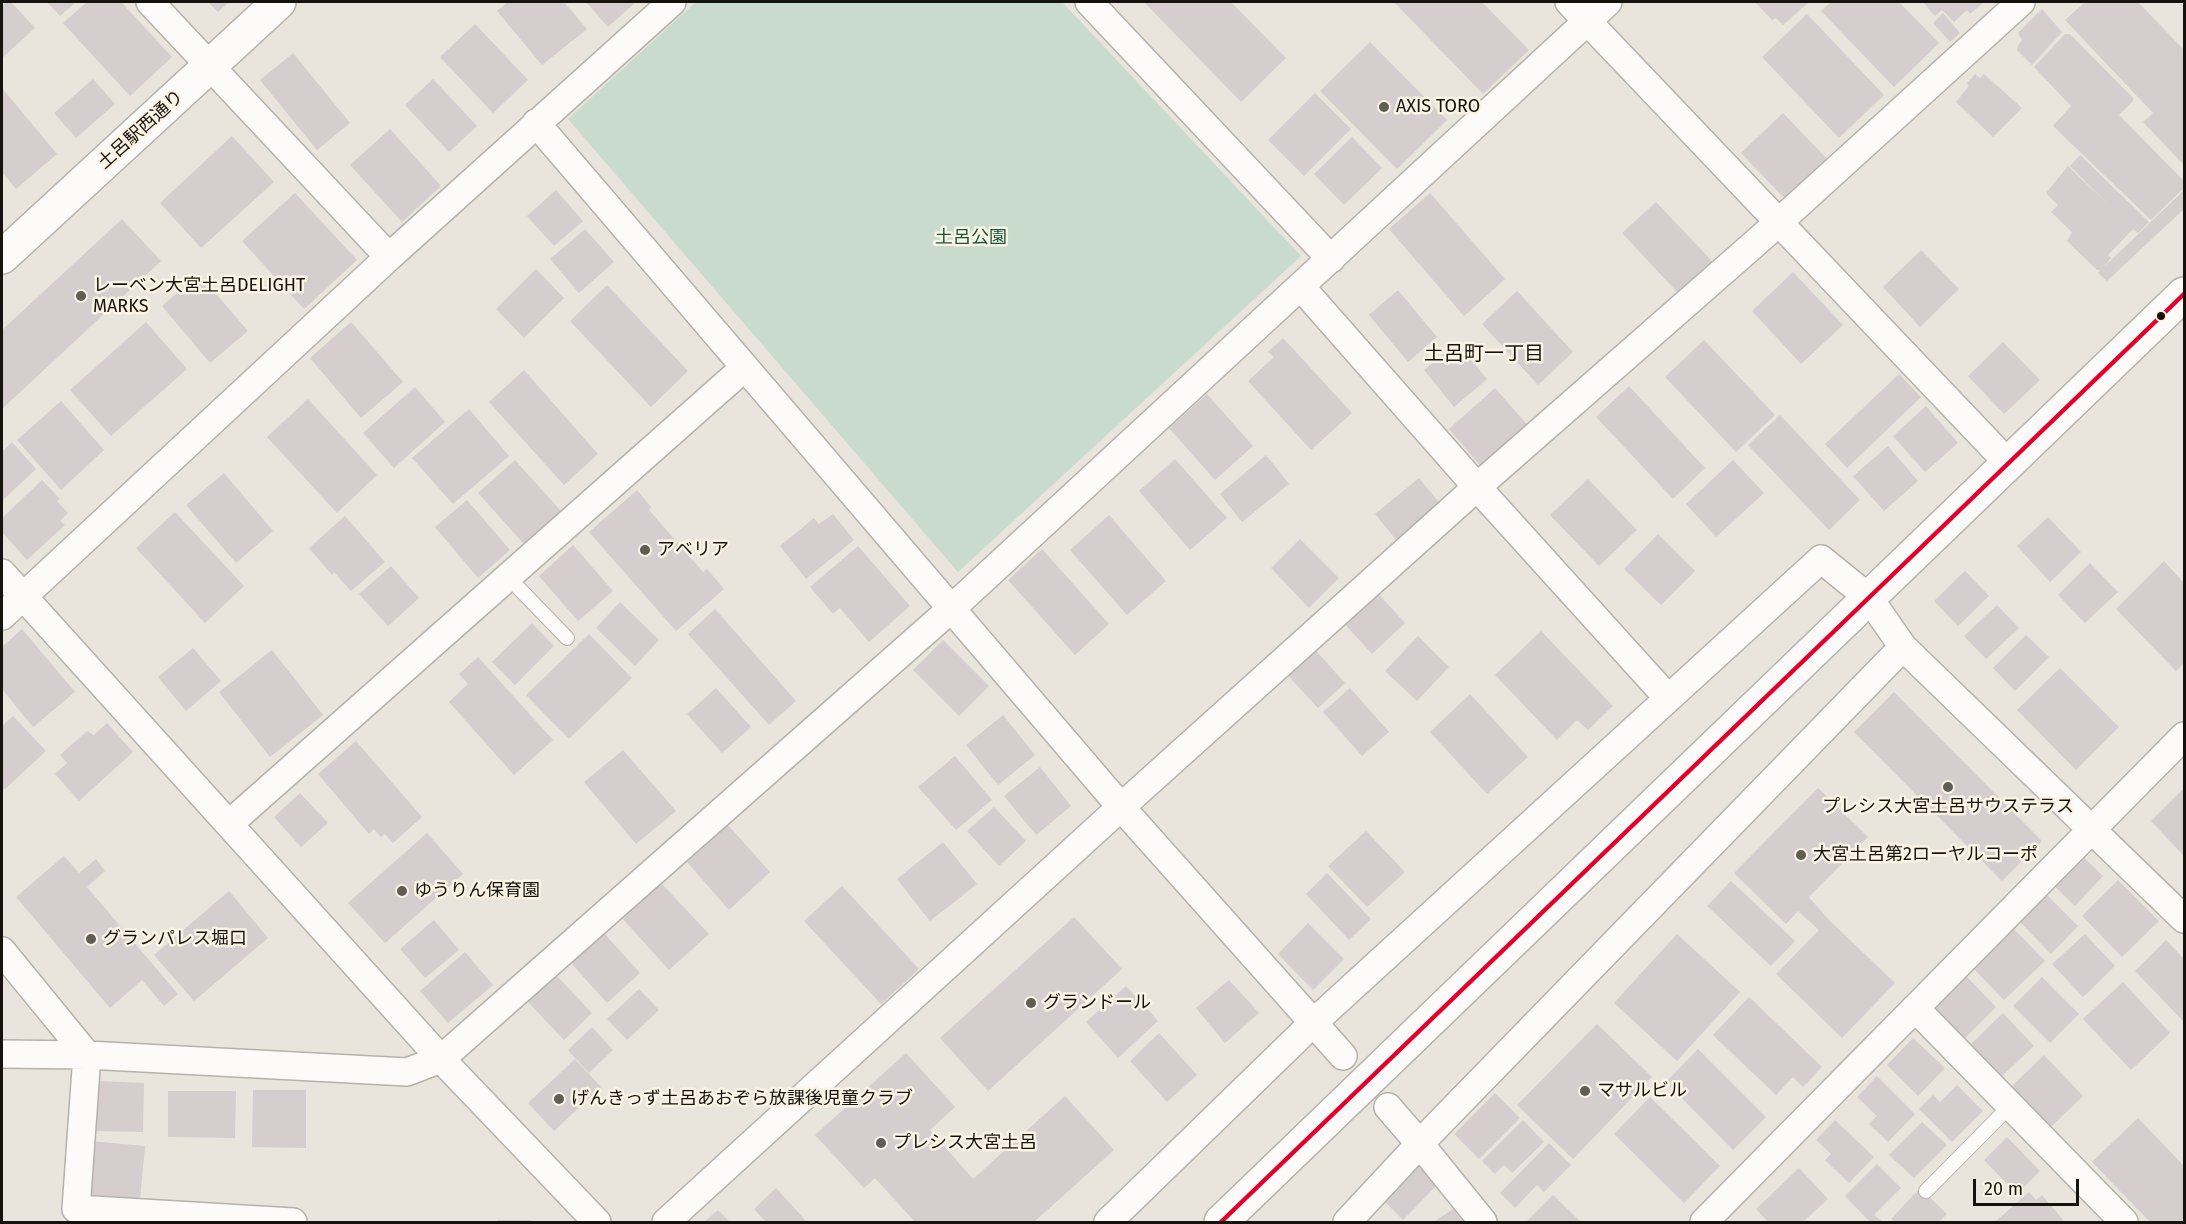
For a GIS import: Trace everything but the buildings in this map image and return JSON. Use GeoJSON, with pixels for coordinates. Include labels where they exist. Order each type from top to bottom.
{"type":"FeatureCollection","features":[{"type":"Feature","properties":{"kind":"main road","name":"土呂駅西通り"},"geometry":{"type":"LineString","coordinates":[[2,257],[279,2]]}},
{"type":"Feature","properties":{"kind":"main road"},"geometry":{"type":"LineString","coordinates":[[1221,1222],[2184,294]]}},
{"type":"Feature","properties":{"kind":"street"},"geometry":{"type":"LineString","coordinates":[[150,2],[389,257]]}},
{"type":"Feature","properties":{"kind":"street"},"geometry":{"type":"LineString","coordinates":[[2,616],[389,257],[672,2]]}},
{"type":"Feature","properties":{"kind":"street"},"geometry":{"type":"LineString","coordinates":[[1089,2],[1331,259]]}},
{"type":"Feature","properties":{"kind":"street"},"geometry":{"type":"LineString","coordinates":[[2,1054],[87,1055],[407,1072],[441,1059],[951,609],[1301,288],[1578,11],[1608,2]]}},
{"type":"Feature","properties":{"kind":"street"},"geometry":{"type":"LineString","coordinates":[[666,1222],[1121,807],[1477,487],[1779,222],[2021,2]]}},
{"type":"Feature","properties":{"kind":"street"},"geometry":{"type":"LineString","coordinates":[[1578,11],[2009,464]]}},
{"type":"Feature","properties":{"kind":"street"},"geometry":{"type":"LineString","coordinates":[[536,123],[1121,807],[1343,1056]]}},
{"type":"Feature","properties":{"kind":"street"},"geometry":{"type":"LineString","coordinates":[[1301,288],[1668,698]]}},
{"type":"Feature","properties":{"kind":"street"},"geometry":{"type":"LineString","coordinates":[[229,824],[744,368]]}},
{"type":"Feature","properties":{"kind":"street"},"geometry":{"type":"LineString","coordinates":[[1108,1222],[1313,1023],[1821,559],[1869,598],[1903,647],[2184,919]]}},
{"type":"Feature","properties":{"kind":"street"},"geometry":{"type":"LineString","coordinates":[[2,573],[441,1059],[597,1222]]}},
{"type":"Feature","properties":{"kind":"street"},"geometry":{"type":"LineString","coordinates":[[1347,1222],[1903,647]]}},
{"type":"Feature","properties":{"kind":"street"},"geometry":{"type":"LineString","coordinates":[[1704,1222],[2184,736]]}},
{"type":"Feature","properties":{"kind":"street"},"geometry":{"type":"LineString","coordinates":[[2,951],[87,1055],[76,1209],[293,1222]]}},
{"type":"Feature","properties":{"kind":"street"},"geometry":{"type":"LineString","coordinates":[[1916,1008],[2124,1222]]}},
{"type":"Feature","properties":{"kind":"street"},"geometry":{"type":"LineString","coordinates":[[1388,1107],[1483,1222]]}},
{"type":"Feature","properties":{"kind":"lane"},"geometry":{"type":"LineString","coordinates":[[508,577],[567,638]]}},
{"type":"Feature","properties":{"kind":"lane"},"geometry":{"type":"LineString","coordinates":[[1926,1191],[2010,1106]]}},
{"type":"Feature","properties":{"kind":"green space","name":"土呂公園"},"geometry":{"type":"Polygon","coordinates":[[[696,2],[1062,2],[1301,256],[958,572],[568,119],[696,2]]]}},
{"type":"Feature","properties":{"kind":"transit line"},"geometry":{"type":"LineString","coordinates":[[1221,1222],[2184,294]]}},
{"type":"Feature","properties":{"kind":"place","name":"AXIS TORO"},"geometry":{"type":"Point","coordinates":[1384,107]}},
{"type":"Feature","properties":{"kind":"place","name":"レーベン大宮土呂DELIGHT MARKS"},"geometry":{"type":"Point","coordinates":[81,296]}},
{"type":"Feature","properties":{"kind":"place","name":"アベリア"},"geometry":{"type":"Point","coordinates":[645,550]}},
{"type":"Feature","properties":{"kind":"place","name":"プレシス大宮土呂サウステラス"},"geometry":{"type":"Point","coordinates":[1948,787]}},
{"type":"Feature","properties":{"kind":"place","name":"大宮土呂第2ローヤルコーポ"},"geometry":{"type":"Point","coordinates":[1801,855]}},
{"type":"Feature","properties":{"kind":"place","name":"ゆうりん保育園"},"geometry":{"type":"Point","coordinates":[402,891]}},
{"type":"Feature","properties":{"kind":"place","name":"グランパレス堀口"},"geometry":{"type":"Point","coordinates":[91,939]}},
{"type":"Feature","properties":{"kind":"place","name":"グランドール"},"geometry":{"type":"Point","coordinates":[1031,1003]}},
{"type":"Feature","properties":{"kind":"place","name":"マサルビル"},"geometry":{"type":"Point","coordinates":[1585,1091]}},
{"type":"Feature","properties":{"kind":"place","name":"げんきっず土呂あおぞら放課後児童クラブ"},"geometry":{"type":"Point","coordinates":[559,1099]}},
{"type":"Feature","properties":{"kind":"place","name":"プレシス大宮土呂"},"geometry":{"type":"Point","coordinates":[881,1143]}},
{"type":"Feature","properties":{"kind":"district","name":"土呂町一丁目"},"geometry":{"type":"Point","coordinates":[1484,354]}}]}
